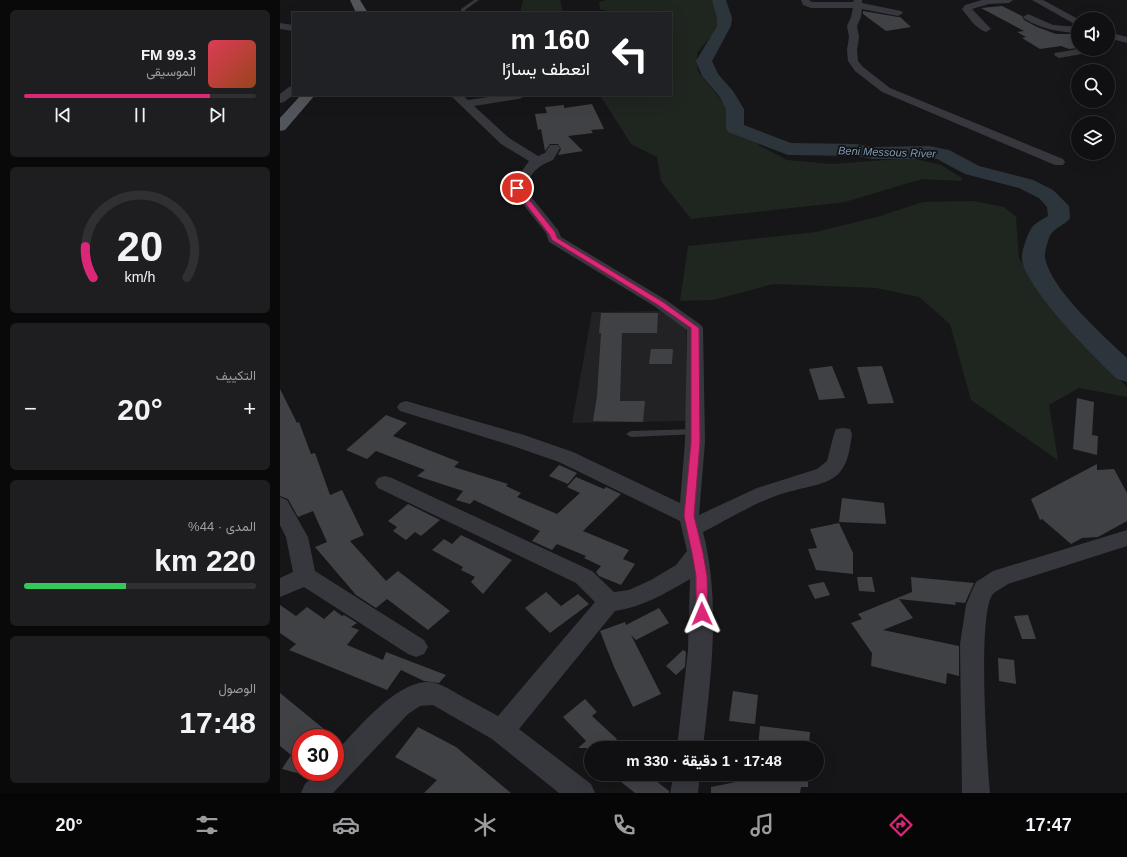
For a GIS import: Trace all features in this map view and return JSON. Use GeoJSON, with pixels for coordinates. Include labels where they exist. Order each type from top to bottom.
{"type":"FeatureCollection","features":[{"type":"Feature","properties":{"kind":"main road"},"geometry":{"type":"LineString","coordinates":[[343,0],[349,12]]}},
{"type":"Feature","properties":{"kind":"main road"},"geometry":{"type":"LineString","coordinates":[[355,0],[361,12]]}},
{"type":"Feature","properties":{"kind":"main road"},"geometry":{"type":"LineString","coordinates":[[280,112],[287,94]]}},
{"type":"Feature","properties":{"kind":"main road"},"geometry":{"type":"LineString","coordinates":[[280,127],[307,96]]}},
{"type":"Feature","properties":{"kind":"street"},"geometry":{"type":"LineString","coordinates":[[805,0],[806,3],[811,5],[858,3],[898,13]]}},
{"type":"Feature","properties":{"kind":"street"},"geometry":{"type":"LineString","coordinates":[[986,29],[974,18],[967,9],[968,7],[988,1],[1009,0]]}},
{"type":"Feature","properties":{"kind":"street"},"geometry":{"type":"LineString","coordinates":[[1036,0],[1071,19]]}},
{"type":"Feature","properties":{"kind":"street"},"geometry":{"type":"LineString","coordinates":[[858,3],[856,17],[852,26],[854,37],[852,50],[853,61],[859,69],[875,82],[886,90],[1059,162]]}},
{"type":"Feature","properties":{"kind":"street"},"geometry":{"type":"LineString","coordinates":[[1028,17],[1041,24],[1054,28],[1071,29]]}},
{"type":"Feature","properties":{"kind":"street"},"geometry":{"type":"LineString","coordinates":[[280,26],[292,28]]}},
{"type":"Feature","properties":{"kind":"street"},"geometry":{"type":"LineString","coordinates":[[1115,38],[1127,42]]}},
{"type":"Feature","properties":{"kind":"street"},"geometry":{"type":"LineString","coordinates":[[1115,45],[1127,42]]}},
{"type":"Feature","properties":{"kind":"street"},"geometry":{"type":"LineString","coordinates":[[1059,54],[1071,52]]}},
{"type":"Feature","properties":{"kind":"street"},"geometry":{"type":"LineString","coordinates":[[457,96],[506,141],[537,161]]}},
{"type":"Feature","properties":{"kind":"street"},"geometry":{"type":"LineString","coordinates":[[465,104],[518,96]]}},
{"type":"Feature","properties":{"kind":"street"},"geometry":{"type":"LineString","coordinates":[[554,148],[552,155],[545,160],[537,161],[530,168],[517,188],[552,233],[554,239],[660,303],[695,328],[695,432],[691,522],[698,553],[701,576],[702,614],[696,704],[691,741]]}},
{"type":"Feature","properties":{"kind":"street"},"geometry":{"type":"LineString","coordinates":[[406,407],[517,440],[566,457],[691,522],[789,484],[811,480],[824,474],[834,466],[843,434]]}},
{"type":"Feature","properties":{"kind":"street"},"geometry":{"type":"LineString","coordinates":[[385,483],[584,577],[609,602]]}},
{"type":"Feature","properties":{"kind":"street"},"geometry":{"type":"LineString","coordinates":[[280,505],[297,537],[305,576],[416,648]]}},
{"type":"Feature","properties":{"kind":"street"},"geometry":{"type":"LineString","coordinates":[[976,793],[972,644],[976,605],[984,588],[1001,577],[1127,538]]}},
{"type":"Feature","properties":{"kind":"street"},"geometry":{"type":"LineString","coordinates":[[501,731],[609,602],[632,598],[659,586],[684,571],[698,553]]}},
{"type":"Feature","properties":{"kind":"street"},"geometry":{"type":"LineString","coordinates":[[280,588],[305,576]]}},
{"type":"Feature","properties":{"kind":"street"},"geometry":{"type":"LineString","coordinates":[[315,793],[401,703],[416,695],[425,693],[441,697],[501,731],[581,793]]}},
{"type":"Feature","properties":{"kind":"street"},"geometry":{"type":"LineString","coordinates":[[684,793],[686,781]]}},
{"type":"Feature","properties":{"kind":"lane"},"geometry":{"type":"LineString","coordinates":[[463,12],[463,10],[477,0]]}},
{"type":"Feature","properties":{"kind":"lane"},"geometry":{"type":"LineString","coordinates":[[631,434],[695,432]]}},
{"type":"Feature","properties":{"kind":"shaded area"},"geometry":{"type":"Polygon","coordinates":[[[523,0],[560,0],[563,12],[522,12],[523,0]]]}},
{"type":"Feature","properties":{"kind":"shaded area"},"geometry":{"type":"Polygon","coordinates":[[[607,0],[714,0],[718,22],[713,34],[697,53],[698,72],[760,146],[787,160],[832,164],[912,158],[941,165],[962,178],[961,181],[922,179],[845,202],[691,219],[661,181],[657,157],[631,144],[601,96],[672,96],[672,12],[611,12],[600,9],[599,2],[607,0]]]}},
{"type":"Feature","properties":{"kind":"shaded area"},"geometry":{"type":"Polygon","coordinates":[[[973,201],[1004,207],[1016,217],[1019,258],[1047,303],[1127,387],[1127,397],[1079,388],[1049,405],[1058,460],[971,400],[950,324],[919,297],[876,288],[773,284],[713,300],[680,301],[688,246],[816,232],[877,217],[923,202],[973,201]]]}},
{"type":"Feature","properties":{"kind":"shaded area"},"geometry":{"type":"Polygon","coordinates":[[[663,311],[686,328],[686,421],[572,423],[592,312],[663,311]]]}},
{"type":"Feature","properties":{"kind":"building"},"geometry":{"type":"Polygon","coordinates":[[[1002,6],[1022,16],[1024,20],[1037,27],[1056,34],[1071,34],[1071,49],[1061,46],[1040,49],[1022,38],[1026,37],[1017,32],[1024,31],[981,8],[1002,6]]]}},
{"type":"Feature","properties":{"kind":"building"},"geometry":{"type":"Polygon","coordinates":[[[863,11],[900,17],[911,27],[886,31],[863,14],[863,11]]]}},
{"type":"Feature","properties":{"kind":"building"},"geometry":{"type":"Polygon","coordinates":[[[592,104],[604,129],[591,130],[593,133],[568,136],[583,151],[558,155],[561,149],[558,144],[550,144],[545,151],[541,129],[538,130],[535,114],[547,113],[545,107],[564,105],[564,108],[592,104]]]}},
{"type":"Feature","properties":{"kind":"building"},"geometry":{"type":"Polygon","coordinates":[[[601,313],[658,313],[657,333],[622,333],[620,401],[645,401],[643,422],[593,421],[597,396],[601,313]]]}},
{"type":"Feature","properties":{"kind":"building"},"geometry":{"type":"Polygon","coordinates":[[[651,349],[673,349],[672,364],[649,364],[651,349]]]}},
{"type":"Feature","properties":{"kind":"building"},"geometry":{"type":"Polygon","coordinates":[[[832,366],[845,398],[819,400],[809,369],[832,366]]]}},
{"type":"Feature","properties":{"kind":"building"},"geometry":{"type":"Polygon","coordinates":[[[882,366],[894,403],[868,404],[857,367],[882,366]]]}},
{"type":"Feature","properties":{"kind":"building"},"geometry":{"type":"Polygon","coordinates":[[[280,389],[297,423],[299,422],[311,454],[315,453],[330,495],[342,490],[364,535],[350,541],[386,581],[398,571],[450,611],[428,630],[387,599],[376,608],[356,595],[315,547],[327,542],[313,511],[298,517],[288,499],[280,496],[280,389]]]}},
{"type":"Feature","properties":{"kind":"building"},"geometry":{"type":"Polygon","coordinates":[[[1077,398],[1094,402],[1092,435],[1098,436],[1097,455],[1073,449],[1077,398]]]}},
{"type":"Feature","properties":{"kind":"building"},"geometry":{"type":"Polygon","coordinates":[[[386,415],[407,423],[393,436],[459,462],[454,467],[508,484],[506,486],[521,493],[517,497],[557,514],[580,493],[567,487],[576,477],[604,489],[606,487],[621,494],[583,531],[629,550],[623,559],[635,564],[621,585],[599,576],[596,572],[601,566],[584,558],[586,556],[557,544],[552,550],[532,541],[540,531],[474,500],[470,504],[456,500],[463,491],[417,476],[425,470],[376,451],[367,459],[346,450],[386,415]]]}},
{"type":"Feature","properties":{"kind":"building"},"geometry":{"type":"Polygon","coordinates":[[[1097,464],[1097,470],[1114,469],[1127,493],[1127,521],[1098,537],[1082,538],[1071,544],[1042,519],[1040,520],[1031,499],[1097,464]]]}},
{"type":"Feature","properties":{"kind":"building"},"geometry":{"type":"Polygon","coordinates":[[[559,465],[577,473],[568,484],[549,476],[559,465]]]}},
{"type":"Feature","properties":{"kind":"building"},"geometry":{"type":"Polygon","coordinates":[[[842,498],[884,503],[886,524],[839,522],[842,498]]]}},
{"type":"Feature","properties":{"kind":"building"},"geometry":{"type":"Polygon","coordinates":[[[408,504],[440,520],[421,536],[415,532],[406,540],[393,531],[397,527],[388,521],[408,504]]]}},
{"type":"Feature","properties":{"kind":"building"},"geometry":{"type":"Polygon","coordinates":[[[839,523],[853,553],[853,574],[816,570],[808,549],[817,548],[810,529],[839,523]]]}},
{"type":"Feature","properties":{"kind":"building"},"geometry":{"type":"Polygon","coordinates":[[[461,535],[512,560],[483,594],[471,582],[475,577],[461,570],[463,567],[432,550],[444,539],[452,544],[461,535]]]}},
{"type":"Feature","properties":{"kind":"building"},"geometry":{"type":"Polygon","coordinates":[[[857,577],[872,577],[875,592],[859,591],[857,577]]]}},
{"type":"Feature","properties":{"kind":"building"},"geometry":{"type":"Polygon","coordinates":[[[911,577],[974,583],[965,603],[955,602],[956,605],[899,599],[913,618],[883,630],[959,646],[959,676],[947,673],[946,684],[871,666],[872,653],[851,623],[862,619],[858,614],[912,592],[911,577]]]}},
{"type":"Feature","properties":{"kind":"building"},"geometry":{"type":"Polygon","coordinates":[[[824,582],[830,595],[815,599],[808,585],[824,582]]]}},
{"type":"Feature","properties":{"kind":"building"},"geometry":{"type":"Polygon","coordinates":[[[546,592],[561,606],[578,594],[589,604],[550,633],[525,608],[546,592]]]}},
{"type":"Feature","properties":{"kind":"building"},"geometry":{"type":"Polygon","coordinates":[[[280,605],[296,616],[307,607],[324,619],[334,610],[342,616],[344,615],[357,623],[351,627],[359,630],[347,645],[383,660],[386,652],[446,675],[439,683],[424,681],[401,670],[387,690],[289,650],[296,644],[280,633],[280,605]]]}},
{"type":"Feature","properties":{"kind":"building"},"geometry":{"type":"Polygon","coordinates":[[[659,608],[669,623],[636,640],[631,635],[661,694],[633,707],[614,667],[600,631],[625,622],[626,625],[659,608]]]}},
{"type":"Feature","properties":{"kind":"building"},"geometry":{"type":"Polygon","coordinates":[[[1028,615],[1036,639],[1022,639],[1014,616],[1028,615]]]}},
{"type":"Feature","properties":{"kind":"building"},"geometry":{"type":"Polygon","coordinates":[[[683,650],[686,652],[685,667],[676,675],[666,666],[683,650]]]}},
{"type":"Feature","properties":{"kind":"building"},"geometry":{"type":"Polygon","coordinates":[[[998,658],[1014,660],[1016,684],[999,681],[998,658]]]}},
{"type":"Feature","properties":{"kind":"building"},"geometry":{"type":"Polygon","coordinates":[[[733,691],[758,695],[755,724],[729,721],[733,691]]]}},
{"type":"Feature","properties":{"kind":"building"},"geometry":{"type":"Polygon","coordinates":[[[280,693],[324,729],[292,729],[292,772],[282,769],[291,755],[280,746],[280,693]]]}},
{"type":"Feature","properties":{"kind":"building"},"geometry":{"type":"Polygon","coordinates":[[[585,699],[597,712],[592,716],[617,739],[615,741],[586,741],[563,717],[585,699]]]}},
{"type":"Feature","properties":{"kind":"building"},"geometry":{"type":"Polygon","coordinates":[[[760,726],[810,732],[809,741],[759,741],[760,726]]]}},
{"type":"Feature","properties":{"kind":"building"},"geometry":{"type":"Polygon","coordinates":[[[418,727],[456,747],[511,793],[424,793],[437,780],[395,757],[418,727]]]}},
{"type":"Feature","properties":{"kind":"building"},"geometry":{"type":"Polygon","coordinates":[[[584,743],[584,748],[578,748],[584,743]]]}},
{"type":"Feature","properties":{"kind":"building"},"geometry":{"type":"Polygon","coordinates":[[[620,781],[656,781],[669,791],[669,793],[635,793],[620,781]]]}},
{"type":"Feature","properties":{"kind":"building"},"geometry":{"type":"Polygon","coordinates":[[[741,781],[808,781],[808,787],[801,787],[800,793],[711,793],[711,787],[741,781]]]}},
{"type":"Feature","properties":{"kind":"waterway","name":"Beni Messous River"},"geometry":{"type":"LineString","coordinates":[[719,0],[725,18],[724,26],[722,32],[704,61],[710,76],[727,95],[735,109],[735,128],[788,149],[856,150],[873,153],[929,152],[942,154],[972,170],[1026,184],[1046,194],[1058,206],[1059,218],[1041,231],[1033,256],[1041,276],[1052,294],[1072,318],[1127,373]]}},
{"type":"Feature","properties":{"kind":"route"},"geometry":{"type":"LineString","coordinates":[[517,188],[552,233],[554,239],[660,303],[695,328],[696,442],[689,516],[698,553],[701,576],[702,614]]}}]}
